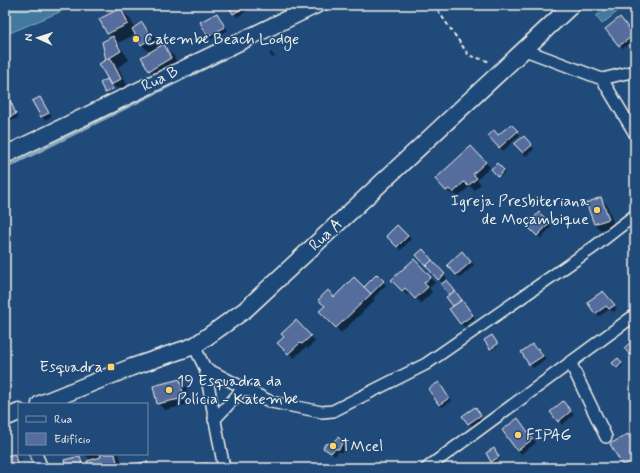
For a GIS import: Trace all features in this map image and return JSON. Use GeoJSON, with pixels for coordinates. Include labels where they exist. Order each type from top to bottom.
{"type":"FeatureCollection","features":[{"type":"Feature","properties":{"kind":"main road","name":"Rua B"},"geometry":{"type":"LineString","coordinates":[[5,155],[316,5]]}},
{"type":"Feature","properties":{"kind":"main road","name":"Rua A"},"geometry":{"type":"LineString","coordinates":[[42,403],[132,367],[194,346],[245,310],[572,5]]}},
{"type":"Feature","properties":{"kind":"street"},"geometry":{"type":"LineString","coordinates":[[525,50],[602,79],[635,71]]}},
{"type":"Feature","properties":{"kind":"street"},"geometry":{"type":"LineString","coordinates":[[602,79],[635,134]]}},
{"type":"Feature","properties":{"kind":"street"},"geometry":{"type":"LineString","coordinates":[[205,368],[243,389],[271,402],[322,412],[333,411],[426,364],[594,247],[635,215]]}},
{"type":"Feature","properties":{"kind":"street"},"geometry":{"type":"LineString","coordinates":[[427,468],[570,362],[635,316]]}},
{"type":"Feature","properties":{"kind":"street"},"geometry":{"type":"LineString","coordinates":[[194,346],[205,368],[224,468]]}},
{"type":"Feature","properties":{"kind":"street"},"geometry":{"type":"LineString","coordinates":[[570,362],[606,437]]}},
{"type":"Feature","properties":{"kind":"street"},"geometry":{"type":"LineString","coordinates":[[214,420],[243,389]]}},
{"type":"Feature","properties":{"kind":"street"},"geometry":{"type":"LineString","coordinates":[[36,455],[42,468]]}},
{"type":"Feature","properties":{"kind":"path"},"geometry":{"type":"LineString","coordinates":[[434,5],[470,56],[507,67]]}},
{"type":"Feature","properties":{"kind":"water"},"geometry":{"type":"Polygon","coordinates":[[[5,5],[76,5],[5,35],[5,5]]]}},
{"type":"Feature","properties":{"kind":"water"},"geometry":{"type":"Polygon","coordinates":[[[613,5],[618,11],[602,24],[596,16],[613,5]]]}},
{"type":"Feature","properties":{"kind":"building"},"geometry":{"type":"Polygon","coordinates":[[[228,5],[244,5],[245,7],[233,14],[228,5]]]}},
{"type":"Feature","properties":{"kind":"building"},"geometry":{"type":"Polygon","coordinates":[[[121,8],[128,24],[107,34],[99,19],[121,8]]]}},
{"type":"Feature","properties":{"kind":"building"},"geometry":{"type":"Polygon","coordinates":[[[217,13],[225,27],[208,37],[200,22],[217,13]]]}},
{"type":"Feature","properties":{"kind":"building"},"geometry":{"type":"Polygon","coordinates":[[[620,17],[634,35],[619,46],[605,29],[620,17]]]}},
{"type":"Feature","properties":{"kind":"building"},"geometry":{"type":"Polygon","coordinates":[[[142,22],[152,38],[141,45],[132,29],[142,22]]]}},
{"type":"Feature","properties":{"kind":"building"},"geometry":{"type":"Polygon","coordinates":[[[113,36],[121,51],[106,60],[102,42],[113,36]]]}},
{"type":"Feature","properties":{"kind":"building"},"geometry":{"type":"Polygon","coordinates":[[[164,44],[171,58],[149,71],[141,57],[164,44]]]}},
{"type":"Feature","properties":{"kind":"building"},"geometry":{"type":"Polygon","coordinates":[[[110,57],[121,79],[111,85],[99,64],[110,57]]]}},
{"type":"Feature","properties":{"kind":"building"},"geometry":{"type":"Polygon","coordinates":[[[107,79],[113,89],[105,93],[100,83],[107,79]]]}},
{"type":"Feature","properties":{"kind":"building"},"geometry":{"type":"Polygon","coordinates":[[[8,95],[16,114],[5,119],[5,96],[8,95]]]}},
{"type":"Feature","properties":{"kind":"building"},"geometry":{"type":"Polygon","coordinates":[[[40,97],[49,113],[41,117],[32,101],[40,97]]]}},
{"type":"Feature","properties":{"kind":"building"},"geometry":{"type":"Polygon","coordinates":[[[511,124],[518,131],[499,148],[488,136],[494,130],[498,135],[511,124]]]}},
{"type":"Feature","properties":{"kind":"building"},"geometry":{"type":"Polygon","coordinates":[[[524,136],[532,145],[523,153],[514,144],[524,136]]]}},
{"type":"Feature","properties":{"kind":"building"},"geometry":{"type":"Polygon","coordinates":[[[471,146],[486,162],[473,174],[477,178],[468,186],[464,182],[453,193],[449,189],[446,191],[435,179],[471,146]]]}},
{"type":"Feature","properties":{"kind":"building"},"geometry":{"type":"Polygon","coordinates":[[[497,163],[504,170],[498,177],[491,169],[497,163]]]}},
{"type":"Feature","properties":{"kind":"building"},"geometry":{"type":"Polygon","coordinates":[[[601,197],[609,219],[594,224],[586,203],[601,197]]]}},
{"type":"Feature","properties":{"kind":"building"},"geometry":{"type":"Polygon","coordinates":[[[539,212],[550,223],[537,236],[527,226],[539,212]]]}},
{"type":"Feature","properties":{"kind":"building"},"geometry":{"type":"Polygon","coordinates":[[[397,225],[408,236],[397,247],[386,236],[397,225]]]}},
{"type":"Feature","properties":{"kind":"building"},"geometry":{"type":"Polygon","coordinates":[[[423,249],[432,260],[426,266],[416,255],[423,249]]]}},
{"type":"Feature","properties":{"kind":"building"},"geometry":{"type":"Polygon","coordinates":[[[462,251],[471,262],[456,275],[447,265],[462,251]]]}},
{"type":"Feature","properties":{"kind":"building"},"geometry":{"type":"Polygon","coordinates":[[[414,259],[431,277],[424,283],[428,287],[415,299],[405,288],[402,291],[391,280],[414,259]]]}},
{"type":"Feature","properties":{"kind":"building"},"geometry":{"type":"Polygon","coordinates":[[[432,260],[445,274],[438,280],[426,266],[432,260]]]}},
{"type":"Feature","properties":{"kind":"building"},"geometry":{"type":"Polygon","coordinates":[[[377,274],[384,281],[371,294],[364,287],[377,274]]]}},
{"type":"Feature","properties":{"kind":"building"},"geometry":{"type":"Polygon","coordinates":[[[354,277],[371,294],[336,328],[319,311],[325,306],[318,300],[328,290],[334,297],[354,277]]]}},
{"type":"Feature","properties":{"kind":"building"},"geometry":{"type":"Polygon","coordinates":[[[447,280],[455,291],[449,295],[441,284],[447,280]]]}},
{"type":"Feature","properties":{"kind":"building"},"geometry":{"type":"Polygon","coordinates":[[[455,291],[462,300],[453,306],[446,297],[455,291]]]}},
{"type":"Feature","properties":{"kind":"building"},"geometry":{"type":"Polygon","coordinates":[[[603,291],[615,305],[609,309],[606,306],[595,314],[587,302],[603,291]]]}},
{"type":"Feature","properties":{"kind":"building"},"geometry":{"type":"Polygon","coordinates":[[[462,300],[473,315],[460,324],[449,309],[462,300]]]}},
{"type":"Feature","properties":{"kind":"building"},"geometry":{"type":"Polygon","coordinates":[[[296,320],[311,336],[302,344],[300,343],[288,354],[277,343],[284,337],[281,334],[296,320]]]}},
{"type":"Feature","properties":{"kind":"building"},"geometry":{"type":"Polygon","coordinates":[[[492,335],[498,344],[490,349],[484,340],[492,335]]]}},
{"type":"Feature","properties":{"kind":"building"},"geometry":{"type":"Polygon","coordinates":[[[632,341],[635,344],[635,353],[631,356],[624,348],[632,341]]]}},
{"type":"Feature","properties":{"kind":"building"},"geometry":{"type":"Polygon","coordinates":[[[532,344],[536,349],[538,348],[543,356],[529,365],[521,352],[532,344]]]}},
{"type":"Feature","properties":{"kind":"building"},"geometry":{"type":"Polygon","coordinates":[[[618,358],[622,363],[617,368],[612,363],[618,358]]]}},
{"type":"Feature","properties":{"kind":"building"},"geometry":{"type":"Polygon","coordinates":[[[180,379],[184,398],[157,404],[153,386],[180,379]]]}},
{"type":"Feature","properties":{"kind":"building"},"geometry":{"type":"Polygon","coordinates":[[[439,382],[449,398],[439,405],[428,389],[439,382]]]}},
{"type":"Feature","properties":{"kind":"building"},"geometry":{"type":"Polygon","coordinates":[[[563,401],[571,411],[558,422],[550,412],[563,401]]]}},
{"type":"Feature","properties":{"kind":"building"},"geometry":{"type":"Polygon","coordinates":[[[475,407],[481,415],[468,424],[462,416],[475,407]]]}},
{"type":"Feature","properties":{"kind":"building","name":"FIPAG"},"geometry":{"type":"Polygon","coordinates":[[[518,418],[533,439],[517,451],[502,430],[518,418]]]}},
{"type":"Feature","properties":{"kind":"building"},"geometry":{"type":"Polygon","coordinates":[[[628,434],[635,447],[635,456],[633,457],[634,460],[623,466],[610,444],[628,434]]]}},
{"type":"Feature","properties":{"kind":"building","name":"TMcel"},"geometry":{"type":"Polygon","coordinates":[[[338,437],[343,442],[339,449],[335,449],[331,453],[323,448],[325,444],[332,443],[338,437]]]}},
{"type":"Feature","properties":{"kind":"building"},"geometry":{"type":"Polygon","coordinates":[[[494,448],[499,457],[491,462],[486,453],[494,448]]]}},
{"type":"Feature","properties":{"kind":"building"},"geometry":{"type":"Polygon","coordinates":[[[15,454],[18,467],[32,464],[33,468],[5,468],[5,456],[15,454]]]}},
{"type":"Feature","properties":{"kind":"building"},"geometry":{"type":"Polygon","coordinates":[[[100,455],[115,455],[117,462],[96,468],[89,468],[87,461],[101,457],[100,455]]]}},
{"type":"Feature","properties":{"kind":"building"},"geometry":{"type":"Polygon","coordinates":[[[80,456],[83,468],[66,468],[64,460],[80,456]]]}},
{"type":"Feature","properties":{"kind":"building"},"geometry":{"type":"Polygon","coordinates":[[[147,461],[149,468],[121,468],[147,461]]]}},
{"type":"Feature","properties":{"kind":"building"},"geometry":{"type":"Polygon","coordinates":[[[207,463],[208,468],[188,468],[188,466],[207,463]]]}},
{"type":"Feature","properties":{"kind":"waterway"},"geometry":{"type":"LineString","coordinates":[[317,13],[336,5]]}},
{"type":"Feature","properties":{"kind":"waterway"},"geometry":{"type":"LineString","coordinates":[[5,168],[257,42]]}},
{"type":"Feature","properties":{"kind":"place","name":"Catembe Beach Lodge"},"geometry":{"type":"Point","coordinates":[136,39]}},
{"type":"Feature","properties":{"kind":"place","name":"Igreja Presbiteriana de Moçambique"},"geometry":{"type":"Point","coordinates":[597,210]}},
{"type":"Feature","properties":{"kind":"place","name":"Esquadra"},"geometry":{"type":"Point","coordinates":[111,367]}},
{"type":"Feature","properties":{"kind":"place","name":"19 Esquadra da Polícia - Katembe"},"geometry":{"type":"Point","coordinates":[169,390]}},
{"type":"Feature","properties":{"kind":"place","name":"FIPAG"},"geometry":{"type":"Point","coordinates":[518,435]}},
{"type":"Feature","properties":{"kind":"place","name":"TMcel"},"geometry":{"type":"Point","coordinates":[333,446]}}]}
